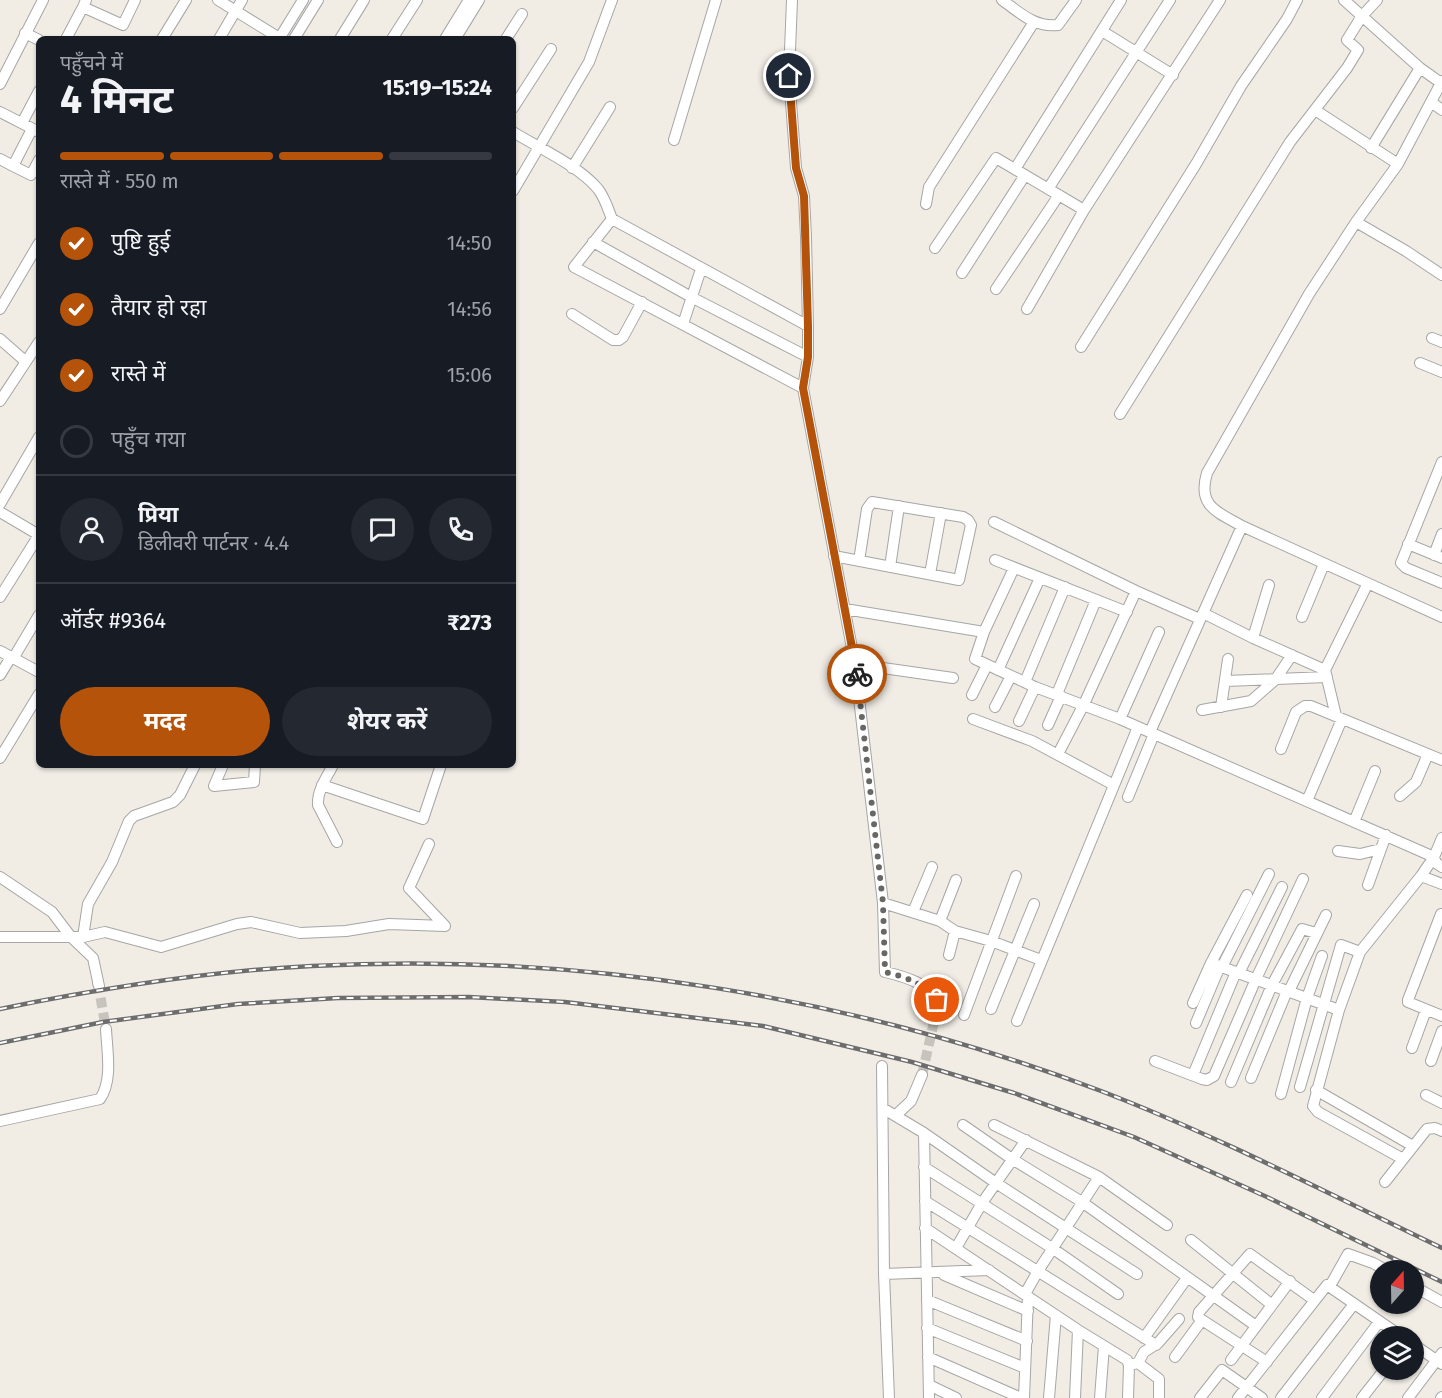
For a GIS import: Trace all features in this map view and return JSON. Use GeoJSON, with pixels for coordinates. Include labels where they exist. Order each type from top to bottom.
{"type":"FeatureCollection","features":[{"type":"Feature","properties":{"kind":"street"},"geometry":{"type":"LineString","coordinates":[[0,84],[43,0]]}},
{"type":"Feature","properties":{"kind":"street"},"geometry":{"type":"LineString","coordinates":[[68,36],[85,3],[123,26],[135,0]]}},
{"type":"Feature","properties":{"kind":"street"},"geometry":{"type":"LineString","coordinates":[[164,36],[186,0]]}},
{"type":"Feature","properties":{"kind":"street"},"geometry":{"type":"LineString","coordinates":[[218,0],[275,36]]}},
{"type":"Feature","properties":{"kind":"street"},"geometry":{"type":"LineString","coordinates":[[221,36],[242,0]]}},
{"type":"Feature","properties":{"kind":"street"},"geometry":{"type":"LineString","coordinates":[[282,36],[303,0]]}},
{"type":"Feature","properties":{"kind":"street"},"geometry":{"type":"LineString","coordinates":[[296,36],[318,0]]}},
{"type":"Feature","properties":{"kind":"street"},"geometry":{"type":"LineString","coordinates":[[342,36],[364,0]]}},
{"type":"Feature","properties":{"kind":"street"},"geometry":{"type":"LineString","coordinates":[[394,36],[417,0]]}},
{"type":"Feature","properties":{"kind":"street"},"geometry":{"type":"LineString","coordinates":[[447,36],[469,0]]}},
{"type":"Feature","properties":{"kind":"street"},"geometry":{"type":"LineString","coordinates":[[457,36],[479,0]]}},
{"type":"Feature","properties":{"kind":"street"},"geometry":{"type":"LineString","coordinates":[[516,182],[589,62],[612,0]]}},
{"type":"Feature","properties":{"kind":"street"},"geometry":{"type":"LineString","coordinates":[[674,140],[716,0]]}},
{"type":"Feature","properties":{"kind":"street"},"geometry":{"type":"LineString","coordinates":[[792,0],[789,76],[796,168],[804,196],[808,326],[808,357],[803,388],[855,664],[883,903],[885,972],[912,980],[930,992],[938,1004]]}},
{"type":"Feature","properties":{"kind":"street"},"geometry":{"type":"LineString","coordinates":[[1002,0],[1034,22],[1047,27],[1058,25],[1076,0]]}},
{"type":"Feature","properties":{"kind":"street"},"geometry":{"type":"LineString","coordinates":[[1015,169],[1121,0]]}},
{"type":"Feature","properties":{"kind":"street"},"geometry":{"type":"LineString","coordinates":[[1048,189],[1170,0]]}},
{"type":"Feature","properties":{"kind":"street"},"geometry":{"type":"LineString","coordinates":[[1026,309],[1084,210],[1220,0]]}},
{"type":"Feature","properties":{"kind":"street"},"geometry":{"type":"LineString","coordinates":[[1081,347],[1196,164],[1241,86],[1287,20],[1297,0]]}},
{"type":"Feature","properties":{"kind":"street"},"geometry":{"type":"LineString","coordinates":[[1344,0],[1420,68],[1442,82],[1398,164],[1356,222],[1309,294],[1207,473],[1203,492],[1217,512],[1242,526],[1367,585],[1442,617]]}},
{"type":"Feature","properties":{"kind":"street"},"geometry":{"type":"LineString","coordinates":[[1120,414],[1290,141],[1347,68],[1358,50],[1347,40],[1362,16],[1377,0]]}},
{"type":"Feature","properties":{"kind":"street"},"geometry":{"type":"LineString","coordinates":[[508,36],[522,14]]}},
{"type":"Feature","properties":{"kind":"street"},"geometry":{"type":"LineString","coordinates":[[926,204],[929,187],[1034,22]]}},
{"type":"Feature","properties":{"kind":"street"},"geometry":{"type":"LineString","coordinates":[[1102,31],[1173,75]]}},
{"type":"Feature","properties":{"kind":"street"},"geometry":{"type":"LineString","coordinates":[[26,33],[36,38]]}},
{"type":"Feature","properties":{"kind":"street"},"geometry":{"type":"LineString","coordinates":[[516,103],[551,49]]}},
{"type":"Feature","properties":{"kind":"street"},"geometry":{"type":"LineString","coordinates":[[1371,148],[1420,68]]}},
{"type":"Feature","properties":{"kind":"street"},"geometry":{"type":"LineString","coordinates":[[1431,102],[1442,110]]}},
{"type":"Feature","properties":{"kind":"street"},"geometry":{"type":"LineString","coordinates":[[13,166],[31,128],[36,104]]}},
{"type":"Feature","properties":{"kind":"street"},"geometry":{"type":"LineString","coordinates":[[572,168],[609,106]]}},
{"type":"Feature","properties":{"kind":"street"},"geometry":{"type":"LineString","coordinates":[[1315,110],[1398,164]]}},
{"type":"Feature","properties":{"kind":"street"},"geometry":{"type":"LineString","coordinates":[[0,112],[31,128]]}},
{"type":"Feature","properties":{"kind":"street"},"geometry":{"type":"LineString","coordinates":[[516,134],[572,168],[597,188],[612,219],[808,326]]}},
{"type":"Feature","properties":{"kind":"street"},"geometry":{"type":"LineString","coordinates":[[935,248],[996,158],[1084,210]]}},
{"type":"Feature","properties":{"kind":"street"},"geometry":{"type":"LineString","coordinates":[[0,159],[31,175],[36,166]]}},
{"type":"Feature","properties":{"kind":"street"},"geometry":{"type":"LineString","coordinates":[[962,273],[1025,175]]}},
{"type":"Feature","properties":{"kind":"street"},"geometry":{"type":"LineString","coordinates":[[996,289],[1059,195]]}},
{"type":"Feature","properties":{"kind":"street"},"geometry":{"type":"LineString","coordinates":[[612,219],[574,267],[803,388]]}},
{"type":"Feature","properties":{"kind":"street"},"geometry":{"type":"LineString","coordinates":[[1356,222],[1442,275]]}},
{"type":"Feature","properties":{"kind":"street"},"geometry":{"type":"LineString","coordinates":[[593,242],[693,298],[808,357]]}},
{"type":"Feature","properties":{"kind":"street"},"geometry":{"type":"LineString","coordinates":[[0,309],[36,248]]}},
{"type":"Feature","properties":{"kind":"street"},"geometry":{"type":"LineString","coordinates":[[683,324],[701,269]]}},
{"type":"Feature","properties":{"kind":"street"},"geometry":{"type":"LineString","coordinates":[[572,314],[613,340],[619,340],[623,338],[642,302]]}},
{"type":"Feature","properties":{"kind":"street"},"geometry":{"type":"LineString","coordinates":[[0,339],[25,361]]}},
{"type":"Feature","properties":{"kind":"street"},"geometry":{"type":"LineString","coordinates":[[0,401],[36,346]]}},
{"type":"Feature","properties":{"kind":"street"},"geometry":{"type":"LineString","coordinates":[[1420,363],[1442,372]]}},
{"type":"Feature","properties":{"kind":"street"},"geometry":{"type":"LineString","coordinates":[[0,504],[36,450]]}},
{"type":"Feature","properties":{"kind":"street"},"geometry":{"type":"LineString","coordinates":[[1442,462],[1401,563],[1406,568],[1442,583]]}},
{"type":"Feature","properties":{"kind":"street"},"geometry":{"type":"LineString","coordinates":[[834,556],[859,561],[890,567],[930,574],[965,581],[971,525],[963,517],[872,502],[869,505],[859,561]]}},
{"type":"Feature","properties":{"kind":"street"},"geometry":{"type":"LineString","coordinates":[[890,567],[899,506]]}},
{"type":"Feature","properties":{"kind":"street"},"geometry":{"type":"LineString","coordinates":[[0,513],[36,533]]}},
{"type":"Feature","properties":{"kind":"street"},"geometry":{"type":"LineString","coordinates":[[930,574],[941,513]]}},
{"type":"Feature","properties":{"kind":"street"},"geometry":{"type":"LineString","coordinates":[[994,522],[1136,591],[1253,638],[1326,673]]}},
{"type":"Feature","properties":{"kind":"street"},"geometry":{"type":"LineString","coordinates":[[1128,797],[1152,733],[1242,526]]}},
{"type":"Feature","properties":{"kind":"street"},"geometry":{"type":"LineString","coordinates":[[1408,544],[1438,556],[1442,534]]}},
{"type":"Feature","properties":{"kind":"street"},"geometry":{"type":"LineString","coordinates":[[0,597],[36,540]]}},
{"type":"Feature","properties":{"kind":"street"},"geometry":{"type":"LineString","coordinates":[[994,560],[1127,612]]}},
{"type":"Feature","properties":{"kind":"street"},"geometry":{"type":"LineString","coordinates":[[1302,617],[1324,564]]}},
{"type":"Feature","properties":{"kind":"street"},"geometry":{"type":"LineString","coordinates":[[1014,568],[984,633],[975,659],[1030,684],[1120,719],[1386,835],[1434,857],[1436,863],[1442,867]]}},
{"type":"Feature","properties":{"kind":"street"},"geometry":{"type":"LineString","coordinates":[[998,670],[1040,578]]}},
{"type":"Feature","properties":{"kind":"street"},"geometry":{"type":"LineString","coordinates":[[1253,638],[1269,585]]}},
{"type":"Feature","properties":{"kind":"street"},"geometry":{"type":"LineString","coordinates":[[1307,801],[1339,718],[1326,673],[1367,585]]}},
{"type":"Feature","properties":{"kind":"street"},"geometry":{"type":"LineString","coordinates":[[1019,721],[1065,587]]}},
{"type":"Feature","properties":{"kind":"street"},"geometry":{"type":"LineString","coordinates":[[1058,754],[1084,704],[1136,591]]}},
{"type":"Feature","properties":{"kind":"street"},"geometry":{"type":"LineString","coordinates":[[1048,724],[1096,600]]}},
{"type":"Feature","properties":{"kind":"street"},"geometry":{"type":"LineString","coordinates":[[845,609],[984,633]]}},
{"type":"Feature","properties":{"kind":"street"},"geometry":{"type":"LineString","coordinates":[[0,675],[36,620]]}},
{"type":"Feature","properties":{"kind":"street"},"geometry":{"type":"LineString","coordinates":[[1120,719],[1159,632]]}},
{"type":"Feature","properties":{"kind":"street"},"geometry":{"type":"LineString","coordinates":[[0,651],[36,670]]}},
{"type":"Feature","properties":{"kind":"street"},"geometry":{"type":"LineString","coordinates":[[1202,710],[1251,701],[1275,680],[1292,655]]}},
{"type":"Feature","properties":{"kind":"street"},"geometry":{"type":"LineString","coordinates":[[1221,707],[1228,659]]}},
{"type":"Feature","properties":{"kind":"street"},"geometry":{"type":"LineString","coordinates":[[855,664],[953,678]]}},
{"type":"Feature","properties":{"kind":"street"},"geometry":{"type":"LineString","coordinates":[[972,695],[987,665]]}},
{"type":"Feature","properties":{"kind":"street"},"geometry":{"type":"LineString","coordinates":[[1225,681],[1275,680],[1326,673]]}},
{"type":"Feature","properties":{"kind":"street"},"geometry":{"type":"LineString","coordinates":[[995,707],[1011,676]]}},
{"type":"Feature","properties":{"kind":"street"},"geometry":{"type":"LineString","coordinates":[[0,758],[36,699]]}},
{"type":"Feature","properties":{"kind":"street"},"geometry":{"type":"LineString","coordinates":[[1281,749],[1299,708],[1311,706],[1442,760]]}},
{"type":"Feature","properties":{"kind":"street"},"geometry":{"type":"LineString","coordinates":[[973,719],[1058,754],[1114,785]]}},
{"type":"Feature","properties":{"kind":"street"},"geometry":{"type":"LineString","coordinates":[[1017,1021],[1138,727]]}},
{"type":"Feature","properties":{"kind":"street"},"geometry":{"type":"LineString","coordinates":[[1400,796],[1416,782],[1428,754]]}},
{"type":"Feature","properties":{"kind":"street"},"geometry":{"type":"LineString","coordinates":[[77,937],[88,904],[114,859],[131,818],[178,798],[193,768]]}},
{"type":"Feature","properties":{"kind":"street"},"geometry":{"type":"LineString","coordinates":[[222,768],[214,786],[254,782],[255,768]]}},
{"type":"Feature","properties":{"kind":"street"},"geometry":{"type":"LineString","coordinates":[[331,768],[322,785],[318,805],[337,842]]}},
{"type":"Feature","properties":{"kind":"street"},"geometry":{"type":"LineString","coordinates":[[322,785],[423,819],[440,768]]}},
{"type":"Feature","properties":{"kind":"street"},"geometry":{"type":"LineString","coordinates":[[1354,822],[1375,771]]}},
{"type":"Feature","properties":{"kind":"street"},"geometry":{"type":"LineString","coordinates":[[1368,885],[1386,835]]}},
{"type":"Feature","properties":{"kind":"street"},"geometry":{"type":"LineString","coordinates":[[1403,1159],[1318,1112],[1313,1106],[1339,1010],[1360,952],[1421,876],[1434,857],[1442,838]]}},
{"type":"Feature","properties":{"kind":"street"},"geometry":{"type":"LineString","coordinates":[[0,937],[77,937],[105,932],[161,947],[250,922],[300,933],[346,931],[398,924],[445,926],[409,888],[413,874],[429,844]]}},
{"type":"Feature","properties":{"kind":"street"},"geometry":{"type":"LineString","coordinates":[[1338,851],[1360,854],[1381,849]]}},
{"type":"Feature","properties":{"kind":"street"},"geometry":{"type":"LineString","coordinates":[[913,912],[932,867]]}},
{"type":"Feature","properties":{"kind":"street"},"geometry":{"type":"LineString","coordinates":[[1193,1003],[1218,965],[1235,945],[1269,874]]}},
{"type":"Feature","properties":{"kind":"street"},"geometry":{"type":"LineString","coordinates":[[964,1015],[1016,876]]}},
{"type":"Feature","properties":{"kind":"street"},"geometry":{"type":"LineString","coordinates":[[1421,876],[1442,884]]}},
{"type":"Feature","properties":{"kind":"street"},"geometry":{"type":"LineString","coordinates":[[0,877],[52,912],[77,937],[93,958],[99,986],[98,983]]}},
{"type":"Feature","properties":{"kind":"street"},"geometry":{"type":"LineString","coordinates":[[1155,1061],[1207,1080],[1214,1076],[1256,979],[1304,879]]}},
{"type":"Feature","properties":{"kind":"street"},"geometry":{"type":"LineString","coordinates":[[940,921],[956,880]]}},
{"type":"Feature","properties":{"kind":"street"},"geometry":{"type":"LineString","coordinates":[[1193,1075],[1238,973],[1282,886]]}},
{"type":"Feature","properties":{"kind":"street"},"geometry":{"type":"LineString","coordinates":[[1196,1023],[1247,895]]}},
{"type":"Feature","properties":{"kind":"street"},"geometry":{"type":"LineString","coordinates":[[883,903],[940,921],[955,931],[991,941],[1041,960]]}},
{"type":"Feature","properties":{"kind":"street"},"geometry":{"type":"LineString","coordinates":[[991,1009],[1034,904]]}},
{"type":"Feature","properties":{"kind":"street"},"geometry":{"type":"LineString","coordinates":[[1441,914],[1438,933],[1408,1000],[1410,1004],[1442,1016]]}},
{"type":"Feature","properties":{"kind":"street"},"geometry":{"type":"LineString","coordinates":[[1251,1078],[1288,991],[1326,915]]}},
{"type":"Feature","properties":{"kind":"street"},"geometry":{"type":"LineString","coordinates":[[1231,1082],[1272,985],[1302,929],[1316,933]]}},
{"type":"Feature","properties":{"kind":"street"},"geometry":{"type":"LineString","coordinates":[[949,955],[955,931]]}},
{"type":"Feature","properties":{"kind":"street"},"geometry":{"type":"LineString","coordinates":[[1300,1087],[1341,945],[1360,952]]}},
{"type":"Feature","properties":{"kind":"street"},"geometry":{"type":"LineString","coordinates":[[1281,1094],[1307,998],[1322,956]]}},
{"type":"Feature","properties":{"kind":"street"},"geometry":{"type":"LineString","coordinates":[[1218,965],[1339,1010]]}},
{"type":"Feature","properties":{"kind":"street"},"geometry":{"type":"LineString","coordinates":[[1412,1048],[1426,1010]]}},
{"type":"Feature","properties":{"kind":"street"},"geometry":{"type":"LineString","coordinates":[[0,1120],[100,1099],[104,1093],[107,1078],[106,1029]]}},
{"type":"Feature","properties":{"kind":"street"},"geometry":{"type":"LineString","coordinates":[[1431,1061],[1442,1031]]}},
{"type":"Feature","properties":{"kind":"street"},"geometry":{"type":"LineString","coordinates":[[882,1066],[884,1274],[889,1398]]}},
{"type":"Feature","properties":{"kind":"street"},"geometry":{"type":"LineString","coordinates":[[896,1115],[911,1101],[922,1075]]}},
{"type":"Feature","properties":{"kind":"street"},"geometry":{"type":"LineString","coordinates":[[1316,1090],[1413,1146]]}},
{"type":"Feature","properties":{"kind":"street"},"geometry":{"type":"LineString","coordinates":[[1426,1095],[1442,1103]]}},
{"type":"Feature","properties":{"kind":"street"},"geometry":{"type":"LineString","coordinates":[[884,1109],[1137,1274]]}},
{"type":"Feature","properties":{"kind":"street"},"geometry":{"type":"LineString","coordinates":[[963,1125],[1012,1159],[1082,1202],[1256,1326]]}},
{"type":"Feature","properties":{"kind":"street"},"geometry":{"type":"LineString","coordinates":[[994,1125],[1099,1177],[1167,1225]]}},
{"type":"Feature","properties":{"kind":"street"},"geometry":{"type":"LineString","coordinates":[[1385,1182],[1426,1129],[1435,1128],[1442,1131]]}},
{"type":"Feature","properties":{"kind":"street"},"geometry":{"type":"LineString","coordinates":[[924,1133],[929,1398]]}},
{"type":"Feature","properties":{"kind":"street"},"geometry":{"type":"LineString","coordinates":[[956,1248],[982,1203],[1026,1140]]}},
{"type":"Feature","properties":{"kind":"street"},"geometry":{"type":"LineString","coordinates":[[924,1167],[1052,1248],[1118,1294]]}},
{"type":"Feature","properties":{"kind":"street"},"geometry":{"type":"LineString","coordinates":[[928,1357],[1022,1398],[1027,1341],[1026,1295],[1038,1270],[1099,1177]]}},
{"type":"Feature","properties":{"kind":"street"},"geometry":{"type":"LineString","coordinates":[[925,1201],[1156,1345]]}},
{"type":"Feature","properties":{"kind":"street"},"geometry":{"type":"LineString","coordinates":[[925,1228],[1078,1330],[1159,1379],[1159,1398]]}},
{"type":"Feature","properties":{"kind":"street"},"geometry":{"type":"LineString","coordinates":[[1191,1240],[1272,1305]]}},
{"type":"Feature","properties":{"kind":"street"},"geometry":{"type":"LineString","coordinates":[[1267,1362],[1202,1320],[1197,1314],[1250,1254],[1314,1299]]}},
{"type":"Feature","properties":{"kind":"street"},"geometry":{"type":"LineString","coordinates":[[1238,1398],[1314,1299],[1325,1287],[1330,1286],[1348,1254],[1370,1262]]}},
{"type":"Feature","properties":{"kind":"street"},"geometry":{"type":"LineString","coordinates":[[884,1274],[941,1274],[989,1270]]}},
{"type":"Feature","properties":{"kind":"street"},"geometry":{"type":"LineString","coordinates":[[941,1274],[1028,1311]]}},
{"type":"Feature","properties":{"kind":"street"},"geometry":{"type":"LineString","coordinates":[[1144,1338],[1187,1278]]}},
{"type":"Feature","properties":{"kind":"street"},"geometry":{"type":"LineString","coordinates":[[1231,1360],[1290,1281]]}},
{"type":"Feature","properties":{"kind":"street"},"geometry":{"type":"LineString","coordinates":[[1330,1286],[1385,1326]]}},
{"type":"Feature","properties":{"kind":"street"},"geometry":{"type":"LineString","coordinates":[[1424,1292],[1442,1302]]}},
{"type":"Feature","properties":{"kind":"street"},"geometry":{"type":"LineString","coordinates":[[927,1300],[1027,1341]]}},
{"type":"Feature","properties":{"kind":"street"},"geometry":{"type":"LineString","coordinates":[[1281,1398],[1354,1304]]}},
{"type":"Feature","properties":{"kind":"street"},"geometry":{"type":"LineString","coordinates":[[1048,1398],[1056,1315]]}},
{"type":"Feature","properties":{"kind":"street"},"geometry":{"type":"LineString","coordinates":[[1128,1398],[1134,1364],[1144,1352],[1156,1345],[1179,1319]]}},
{"type":"Feature","properties":{"kind":"street"},"geometry":{"type":"LineString","coordinates":[[1175,1357],[1202,1320]]}},
{"type":"Feature","properties":{"kind":"street"},"geometry":{"type":"LineString","coordinates":[[1322,1398],[1379,1322]]}},
{"type":"Feature","properties":{"kind":"street"},"geometry":{"type":"LineString","coordinates":[[927,1328],[1025,1368]]}},
{"type":"Feature","properties":{"kind":"street"},"geometry":{"type":"LineString","coordinates":[[1075,1398],[1078,1330]]}},
{"type":"Feature","properties":{"kind":"street"},"geometry":{"type":"LineString","coordinates":[[1100,1398],[1104,1346]]}},
{"type":"Feature","properties":{"kind":"street"},"geometry":{"type":"LineString","coordinates":[[1408,1398],[1440,1359],[1424,1350]]}},
{"type":"Feature","properties":{"kind":"street"},"geometry":{"type":"LineString","coordinates":[[1200,1398],[1222,1370],[1262,1398]]}},
{"type":"Feature","properties":{"kind":"street"},"geometry":{"type":"LineString","coordinates":[[1362,1398],[1376,1380]]}},
{"type":"Feature","properties":{"kind":"street"},"geometry":{"type":"LineString","coordinates":[[928,1385],[956,1398]]}},
{"type":"Feature","properties":{"kind":"tunnel"},"geometry":{"type":"LineString","coordinates":[[98,983],[106,1029]]}},
{"type":"Feature","properties":{"kind":"tunnel"},"geometry":{"type":"LineString","coordinates":[[922,1075],[938,1004]]}},
{"type":"Feature","properties":{"kind":"railway"},"geometry":{"type":"LineString","coordinates":[[0,1009],[156,981],[234,972],[312,966],[413,963],[513,966],[614,974],[713,988],[812,1006],[910,1029],[1006,1058],[1101,1091],[1231,1146],[1442,1248]]}},
{"type":"Feature","properties":{"kind":"railway"},"geometry":{"type":"LineString","coordinates":[[0,1043],[103,1022],[238,1004],[338,998],[469,997],[565,1002],[763,1026],[912,1062],[1014,1093],[1134,1137],[1267,1197],[1442,1282]]}},
{"type":"Feature","properties":{"kind":"way so far"},"geometry":{"type":"LineString","coordinates":[[857,674],[883,903],[885,972],[912,980],[930,992],[937,1000]]}},
{"type":"Feature","properties":{"kind":"route"},"geometry":{"type":"LineString","coordinates":[[789,76],[796,168],[804,196],[806,237],[808,357],[803,388],[857,674]]}}]}
